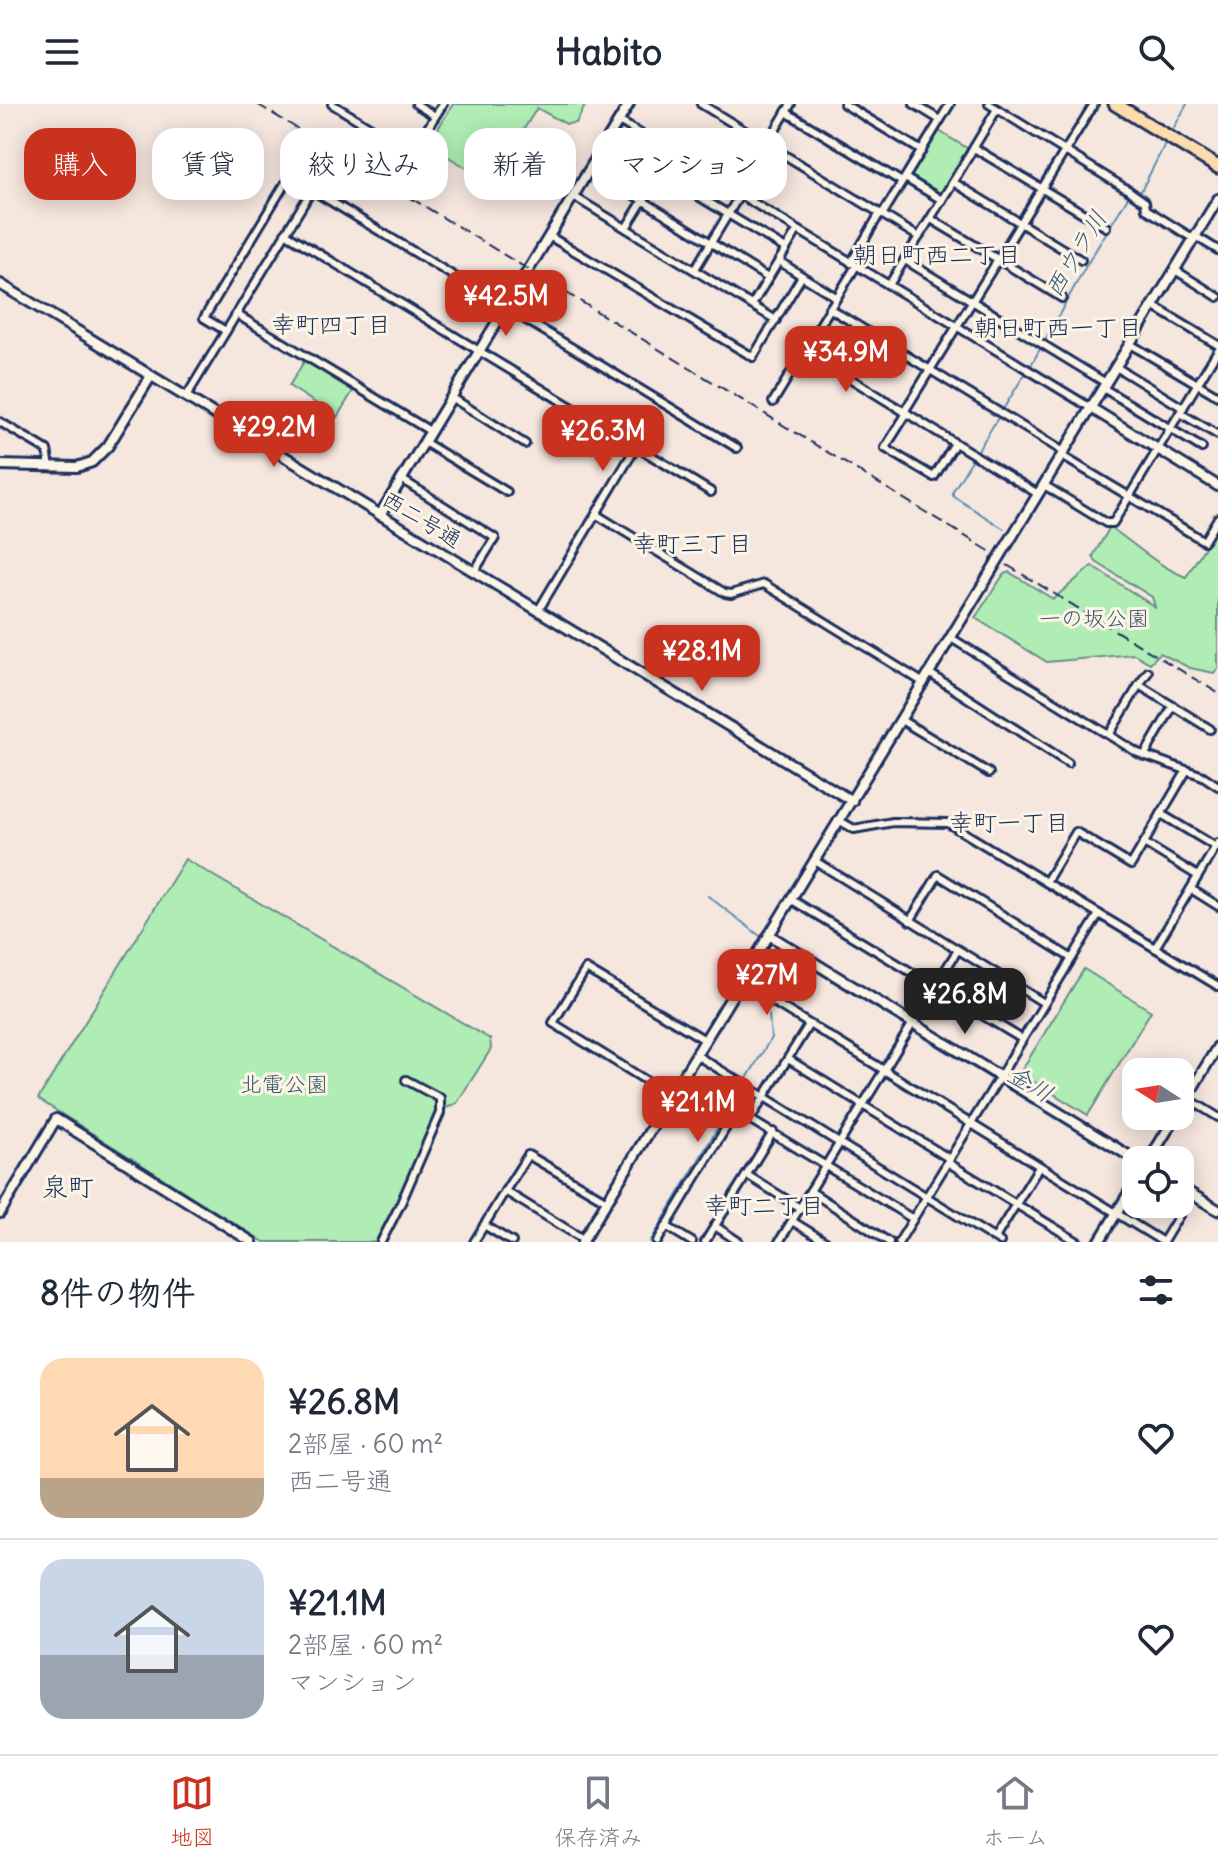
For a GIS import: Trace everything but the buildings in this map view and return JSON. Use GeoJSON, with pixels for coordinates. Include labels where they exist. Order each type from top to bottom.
{"type":"FeatureCollection","features":[{"type":"Feature","properties":{"kind":"highway"},"geometry":{"type":"LineString","coordinates":[[1115,104],[1218,167]]}},
{"type":"Feature","properties":{"kind":"street"},"geometry":{"type":"LineString","coordinates":[[332,104],[412,153],[443,104]]}},
{"type":"Feature","properties":{"kind":"street"},"geometry":{"type":"LineString","coordinates":[[416,104],[435,116]]}},
{"type":"Feature","properties":{"kind":"street"},"geometry":{"type":"LineString","coordinates":[[576,191],[629,104]]}},
{"type":"Feature","properties":{"kind":"street"},"geometry":{"type":"LineString","coordinates":[[776,128],[791,104]]}},
{"type":"Feature","properties":{"kind":"street"},"geometry":{"type":"LineString","coordinates":[[844,104],[922,151]]}},
{"type":"Feature","properties":{"kind":"street"},"geometry":{"type":"LineString","coordinates":[[914,104],[940,120]]}},
{"type":"Feature","properties":{"kind":"street"},"geometry":{"type":"LineString","coordinates":[[773,402],[881,214],[950,104]]}},
{"type":"Feature","properties":{"kind":"street"},"geometry":{"type":"LineString","coordinates":[[989,104],[1128,190],[1145,202],[1146,209],[1218,250]]}},
{"type":"Feature","properties":{"kind":"street"},"geometry":{"type":"LineString","coordinates":[[955,443],[934,477],[885,448],[930,369],[1094,104]]}},
{"type":"Feature","properties":{"kind":"street"},"geometry":{"type":"LineString","coordinates":[[706,105],[742,128]]}},
{"type":"Feature","properties":{"kind":"street"},"geometry":{"type":"LineString","coordinates":[[889,285],[997,109]]}},
{"type":"Feature","properties":{"kind":"street"},"geometry":{"type":"LineString","coordinates":[[786,112],[942,200]]}},
{"type":"Feature","properties":{"kind":"street"},"geometry":{"type":"LineString","coordinates":[[619,121],[630,128]]}},
{"type":"Feature","properties":{"kind":"street"},"geometry":{"type":"LineString","coordinates":[[974,148],[1106,227]]}},
{"type":"Feature","properties":{"kind":"street"},"geometry":{"type":"LineString","coordinates":[[787,156],[919,237]]}},
{"type":"Feature","properties":{"kind":"street"},"geometry":{"type":"LineString","coordinates":[[590,168],[768,278]]}},
{"type":"Feature","properties":{"kind":"street"},"geometry":{"type":"LineString","coordinates":[[953,182],[1081,260]]}},
{"type":"Feature","properties":{"kind":"street"},"geometry":{"type":"LineString","coordinates":[[226,331],[204,318],[280,192]]}},
{"type":"Feature","properties":{"kind":"street"},"geometry":{"type":"LineString","coordinates":[[576,198],[776,320]]}},
{"type":"Feature","properties":{"kind":"street"},"geometry":{"type":"LineString","coordinates":[[505,1191],[582,1241],[1218,199]]}},
{"type":"Feature","properties":{"kind":"street"},"geometry":{"type":"LineString","coordinates":[[186,397],[306,200]]}},
{"type":"Feature","properties":{"kind":"street"},"geometry":{"type":"LineString","coordinates":[[328,200],[737,448]]}},
{"type":"Feature","properties":{"kind":"street"},"geometry":{"type":"LineString","coordinates":[[380,515],[571,200]]}},
{"type":"Feature","properties":{"kind":"street"},"geometry":{"type":"LineString","coordinates":[[705,200],[786,249]]}},
{"type":"Feature","properties":{"kind":"street"},"geometry":{"type":"LineString","coordinates":[[695,269],[737,200]]}},
{"type":"Feature","properties":{"kind":"street"},"geometry":{"type":"LineString","coordinates":[[746,200],[1218,486]]}},
{"type":"Feature","properties":{"kind":"street"},"geometry":{"type":"LineString","coordinates":[[626,228],[643,201]]}},
{"type":"Feature","properties":{"kind":"street"},"geometry":{"type":"LineString","coordinates":[[931,219],[1062,298]]}},
{"type":"Feature","properties":{"kind":"street"},"geometry":{"type":"LineString","coordinates":[[752,305],[797,231]]}},
{"type":"Feature","properties":{"kind":"street"},"geometry":{"type":"LineString","coordinates":[[285,233],[711,492]]}},
{"type":"Feature","properties":{"kind":"street"},"geometry":{"type":"LineString","coordinates":[[549,236],[753,357],[802,276]]}},
{"type":"Feature","properties":{"kind":"street"},"geometry":{"type":"LineString","coordinates":[[905,260],[1169,430],[1202,448]]}},
{"type":"Feature","properties":{"kind":"street"},"geometry":{"type":"LineString","coordinates":[[779,261],[836,297]]}},
{"type":"Feature","properties":{"kind":"street"},"geometry":{"type":"LineString","coordinates":[[1175,270],[1218,297]]}},
{"type":"Feature","properties":{"kind":"street","name":"西二号通"},"geometry":{"type":"LineString","coordinates":[[0,284],[852,801]]}},
{"type":"Feature","properties":{"kind":"street"},"geometry":{"type":"LineString","coordinates":[[1044,485],[1110,524],[1198,384],[1218,347],[1153,306]]}},
{"type":"Feature","properties":{"kind":"street"},"geometry":{"type":"LineString","coordinates":[[829,308],[930,369],[1128,497],[1204,541],[1218,518]]}},
{"type":"Feature","properties":{"kind":"street"},"geometry":{"type":"LineString","coordinates":[[236,314],[430,431]]}},
{"type":"Feature","properties":{"kind":"street"},"geometry":{"type":"LineString","coordinates":[[1130,344],[1218,396]]}},
{"type":"Feature","properties":{"kind":"street"},"geometry":{"type":"LineString","coordinates":[[804,350],[1038,494]]}},
{"type":"Feature","properties":{"kind":"street"},"geometry":{"type":"LineString","coordinates":[[1116,367],[1218,435]]}},
{"type":"Feature","properties":{"kind":"street"},"geometry":{"type":"LineString","coordinates":[[0,465],[77,467],[99,457],[151,376]]}},
{"type":"Feature","properties":{"kind":"street"},"geometry":{"type":"LineString","coordinates":[[451,397],[525,444]]}},
{"type":"Feature","properties":{"kind":"street"},"geometry":{"type":"LineString","coordinates":[[0,422],[47,450],[50,467]]}},
{"type":"Feature","properties":{"kind":"street"},"geometry":{"type":"LineString","coordinates":[[424,442],[507,492]]}},
{"type":"Feature","properties":{"kind":"street"},"geometry":{"type":"LineString","coordinates":[[538,611],[636,447]]}},
{"type":"Feature","properties":{"kind":"street"},"geometry":{"type":"LineString","coordinates":[[401,479],[495,538],[474,572]]}},
{"type":"Feature","properties":{"kind":"street"},"geometry":{"type":"LineString","coordinates":[[597,515],[725,593],[764,584],[924,683]]}},
{"type":"Feature","properties":{"kind":"street"},"geometry":{"type":"LineString","coordinates":[[951,638],[1144,756],[1187,770],[1218,786]]}},
{"type":"Feature","properties":{"kind":"street"},"geometry":{"type":"LineString","coordinates":[[1109,735],[1148,672]]}},
{"type":"Feature","properties":{"kind":"street"},"geometry":{"type":"LineString","coordinates":[[929,673],[1068,763]]}},
{"type":"Feature","properties":{"kind":"street"},"geometry":{"type":"LineString","coordinates":[[1139,685],[1210,729]]}},
{"type":"Feature","properties":{"kind":"street"},"geometry":{"type":"LineString","coordinates":[[1144,756],[1173,706]]}},
{"type":"Feature","properties":{"kind":"street"},"geometry":{"type":"LineString","coordinates":[[901,720],[989,773]]}},
{"type":"Feature","properties":{"kind":"street"},"geometry":{"type":"LineString","coordinates":[[1046,882],[1076,832],[1131,865],[1187,770]]}},
{"type":"Feature","properties":{"kind":"street"},"geometry":{"type":"LineString","coordinates":[[1155,948],[1217,845],[1161,814]]}},
{"type":"Feature","properties":{"kind":"street"},"geometry":{"type":"LineString","coordinates":[[840,821],[854,829],[893,822],[948,823],[1218,986]]}},
{"type":"Feature","properties":{"kind":"street"},"geometry":{"type":"LineString","coordinates":[[1144,843],[1198,876]]}},
{"type":"Feature","properties":{"kind":"street"},"geometry":{"type":"LineString","coordinates":[[815,861],[1044,1003]]}},
{"type":"Feature","properties":{"kind":"street"},"geometry":{"type":"LineString","coordinates":[[910,921],[938,875],[1071,958]]}},
{"type":"Feature","properties":{"kind":"street"},"geometry":{"type":"LineString","coordinates":[[1191,889],[1218,906]]}},
{"type":"Feature","properties":{"kind":"street"},"geometry":{"type":"LineString","coordinates":[[792,900],[1022,1039]]}},
{"type":"Feature","properties":{"kind":"street"},"geometry":{"type":"LineString","coordinates":[[899,1242],[1099,914]]}},
{"type":"Feature","properties":{"kind":"street"},"geometry":{"type":"LineString","coordinates":[[769,935],[1122,1151]]}},
{"type":"Feature","properties":{"kind":"street"},"geometry":{"type":"LineString","coordinates":[[779,1242],[957,951]]}},
{"type":"Feature","properties":{"kind":"street"},"geometry":{"type":"LineString","coordinates":[[671,1096],[553,1023],[586,969],[705,1040]]}},
{"type":"Feature","properties":{"kind":"street"},"geometry":{"type":"LineString","coordinates":[[741,982],[1163,1242],[1178,1218]]}},
{"type":"Feature","properties":{"kind":"street"},"geometry":{"type":"LineString","coordinates":[[751,1118],[808,1026]]}},
{"type":"Feature","properties":{"kind":"street"},"geometry":{"type":"LineString","coordinates":[[1194,1086],[1218,1046]]}},
{"type":"Feature","properties":{"kind":"street"},"geometry":{"type":"LineString","coordinates":[[696,1055],[998,1240],[1039,1167]]}},
{"type":"Feature","properties":{"kind":"street"},"geometry":{"type":"LineString","coordinates":[[788,1059],[1078,1242]]}},
{"type":"Feature","properties":{"kind":"street"},"geometry":{"type":"LineString","coordinates":[[381,1242],[440,1113],[440,1098],[406,1080]]}},
{"type":"Feature","properties":{"kind":"street"},"geometry":{"type":"LineString","coordinates":[[1194,1102],[1218,1117]]}},
{"type":"Feature","properties":{"kind":"street"},"geometry":{"type":"LineString","coordinates":[[657,1242],[736,1111],[913,1219]]}},
{"type":"Feature","properties":{"kind":"street"},"geometry":{"type":"LineString","coordinates":[[0,1213],[56,1119],[252,1242]]}},
{"type":"Feature","properties":{"kind":"street"},"geometry":{"type":"LineString","coordinates":[[705,1242],[773,1132]]}},
{"type":"Feature","properties":{"kind":"street"},"geometry":{"type":"LineString","coordinates":[[474,1242],[528,1155],[607,1201]]}},
{"type":"Feature","properties":{"kind":"street"},"geometry":{"type":"LineString","coordinates":[[747,1175],[800,1208]]}},
{"type":"Feature","properties":{"kind":"street"},"geometry":{"type":"LineString","coordinates":[[810,1191],[889,1242]]}},
{"type":"Feature","properties":{"kind":"street"},"geometry":{"type":"LineString","coordinates":[[1194,1195],[1218,1210]]}},
{"type":"Feature","properties":{"kind":"street"},"geometry":{"type":"LineString","coordinates":[[1099,1242],[1122,1204]]}},
{"type":"Feature","properties":{"kind":"street"},"geometry":{"type":"LineString","coordinates":[[792,1221],[826,1242]]}},
{"type":"Feature","properties":{"kind":"street"},"geometry":{"type":"LineString","coordinates":[[484,1225],[512,1242]]}},
{"type":"Feature","properties":{"kind":"street"},"geometry":{"type":"LineString","coordinates":[[666,1226],[692,1242]]}},
{"type":"Feature","properties":{"kind":"street"},"geometry":{"type":"LineString","coordinates":[[715,1226],[739,1242]]}},
{"type":"Feature","properties":{"kind":"green space"},"geometry":{"type":"Polygon","coordinates":[[[453,104],[586,104],[576,123],[566,124],[537,108],[525,128],[464,128],[464,166],[448,157],[448,128],[438,128],[453,104]]]}},
{"type":"Feature","properties":{"kind":"green space"},"geometry":{"type":"Polygon","coordinates":[[[939,131],[970,150],[942,196],[911,176],[939,131]]]}},
{"type":"Feature","properties":{"kind":"green space"},"geometry":{"type":"Polygon","coordinates":[[[305,360],[353,391],[337,417],[289,386],[305,360]]]}},
{"type":"Feature","properties":{"kind":"green space","name":"一の坂公園"},"geometry":{"type":"Polygon","coordinates":[[[1218,526],[1218,668],[1214,673],[1190,668],[1160,653],[1150,663],[1134,654],[1047,662],[975,618],[1004,574],[1009,572],[1053,599],[1092,566],[1155,607],[1152,597],[1096,562],[1093,556],[1110,527],[1156,561],[1186,577],[1218,526]]]}},
{"type":"Feature","properties":{"kind":"green space","name":"北電公園"},"geometry":{"type":"Polygon","coordinates":[[[185,859],[490,1039],[491,1049],[457,1103],[436,1113],[401,1195],[375,1242],[264,1242],[38,1099],[185,859]]]}},
{"type":"Feature","properties":{"kind":"green space"},"geometry":{"type":"Polygon","coordinates":[[[1084,969],[1151,1011],[1088,1115],[1020,1073],[1084,969]]]}},
{"type":"Feature","properties":{"kind":"waterway","name":"西ウラ川"},"geometry":{"type":"LineString","coordinates":[[1171,133],[1187,104]]}},
{"type":"Feature","properties":{"kind":"waterway","name":"西ウラ川"},"geometry":{"type":"LineString","coordinates":[[1030,367],[1086,266],[1128,197],[1141,191],[1166,142]]}},
{"type":"Feature","properties":{"kind":"waterway","name":"西ウラ川"},"geometry":{"type":"LineString","coordinates":[[1002,411],[1026,372]]}},
{"type":"Feature","properties":{"kind":"waterway","name":"西ウラ川"},"geometry":{"type":"LineString","coordinates":[[977,452],[999,416]]}},
{"type":"Feature","properties":{"kind":"waterway","name":"西ウラ川"},"geometry":{"type":"LineString","coordinates":[[974,457],[953,496],[1004,529]]}},
{"type":"Feature","properties":{"kind":"waterway","name":"金川"},"geometry":{"type":"LineString","coordinates":[[708,896],[764,939]]}},
{"type":"Feature","properties":{"kind":"waterway","name":"金川"},"geometry":{"type":"LineString","coordinates":[[770,943],[907,1027]]}},
{"type":"Feature","properties":{"kind":"waterway"},"geometry":{"type":"LineString","coordinates":[[650,1242],[771,1038],[769,1015]]}},
{"type":"Feature","properties":{"kind":"waterway","name":"金川"},"geometry":{"type":"LineString","coordinates":[[913,1031],[1122,1158]]}},
{"type":"Feature","properties":{"kind":"waterway","name":"金川"},"geometry":{"type":"LineString","coordinates":[[1194,1203],[1218,1217]]}},
{"type":"Feature","properties":{"kind":"railway"},"geometry":{"type":"LineString","coordinates":[[257,104],[991,552]]}},
{"type":"Feature","properties":{"kind":"railway"},"geometry":{"type":"LineString","coordinates":[[1007,565],[1218,693]]}},
{"type":"Feature","properties":{"kind":"district","name":"朝日町西二丁目"},"geometry":{"type":"Point","coordinates":[937,255]}},
{"type":"Feature","properties":{"kind":"district","name":"幸町四丁目"},"geometry":{"type":"Point","coordinates":[331,325]}},
{"type":"Feature","properties":{"kind":"district","name":"朝日町西一丁目"},"geometry":{"type":"Point","coordinates":[1058,328]}},
{"type":"Feature","properties":{"kind":"district","name":"幸町三丁目"},"geometry":{"type":"Point","coordinates":[692,544]}},
{"type":"Feature","properties":{"kind":"district","name":"幸町一丁目"},"geometry":{"type":"Point","coordinates":[1009,823]}},
{"type":"Feature","properties":{"kind":"district","name":"泉町"},"geometry":{"type":"Point","coordinates":[68,1187]}},
{"type":"Feature","properties":{"kind":"district","name":"幸町二丁目"},"geometry":{"type":"Point","coordinates":[764,1206]}}]}
